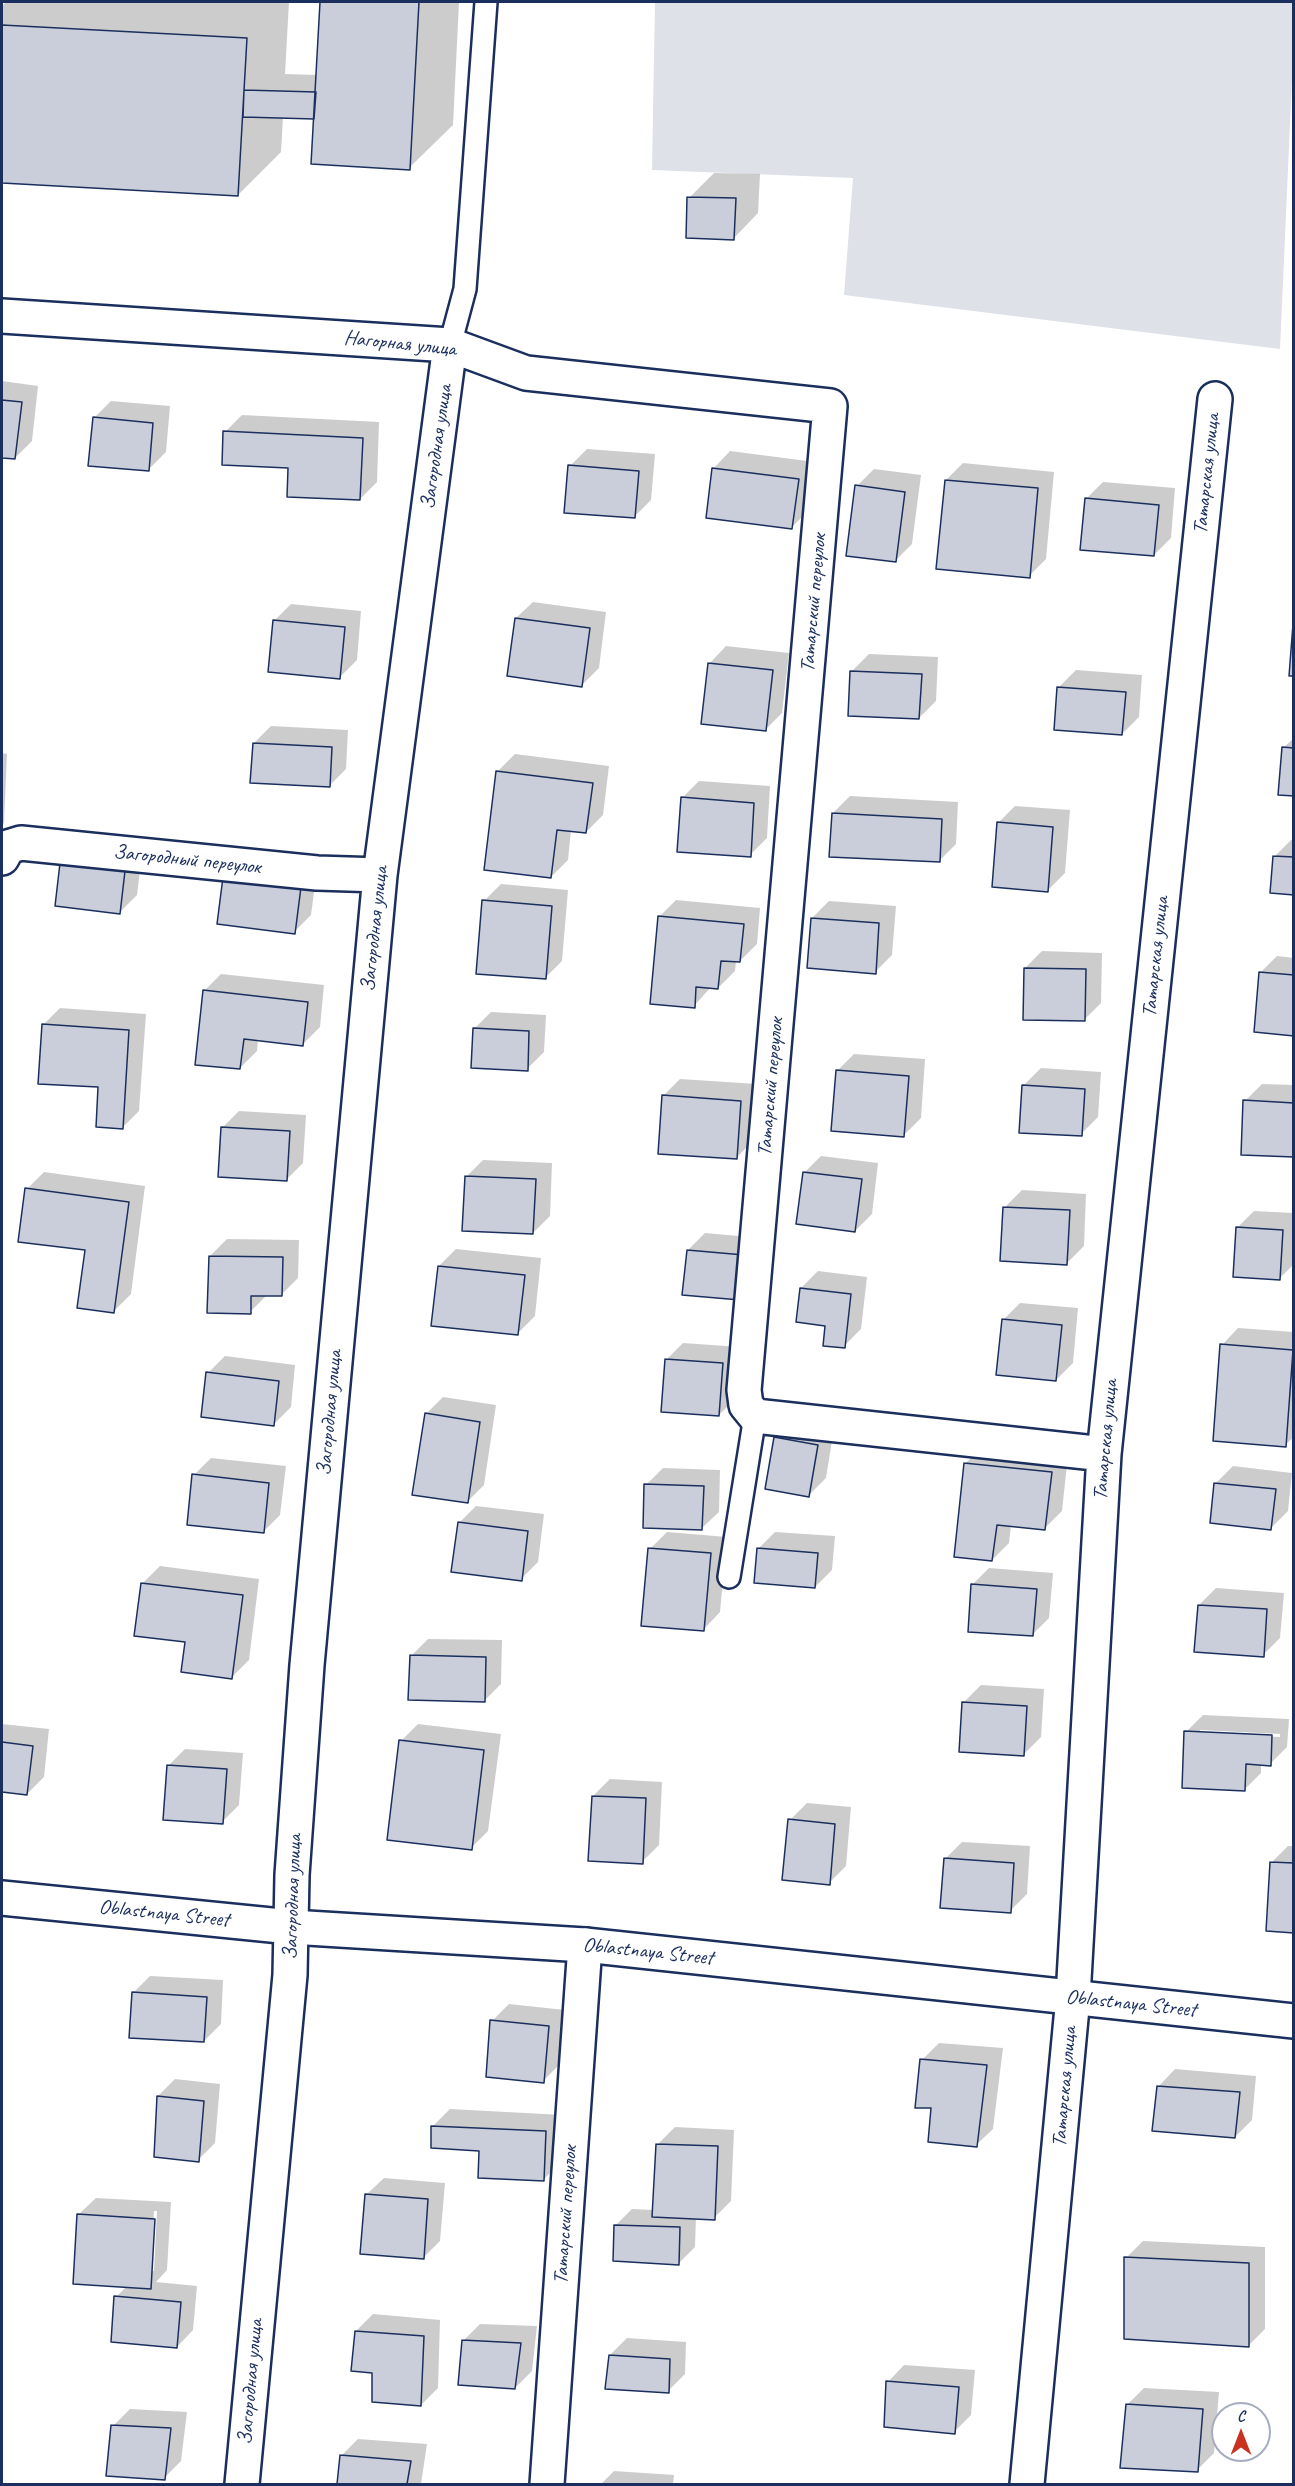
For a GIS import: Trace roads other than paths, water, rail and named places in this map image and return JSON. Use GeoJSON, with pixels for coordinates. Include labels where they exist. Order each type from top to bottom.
{"type":"FeatureCollection","features":[{"type":"Feature","properties":{"kind":"street","name":"Нагорная улица"},"geometry":{"type":"LineString","coordinates":[[2,316],[450,345],[526,373],[830,406]]}},
{"type":"Feature","properties":{"kind":"street","name":"Загородная улица"},"geometry":{"type":"LineString","coordinates":[[242,2484],[290,1975],[307,1665],[380,875],[450,345]]}},
{"type":"Feature","properties":{"kind":"street","name":"Татарская улица"},"geometry":{"type":"LineString","coordinates":[[1027,2484],[1073,1997],[1104,1454],[1215,399]]}},
{"type":"Feature","properties":{"kind":"street","name":"Татарский переулок"},"geometry":{"type":"LineString","coordinates":[[755,1416],[746,1405],[744,1390],[830,406]]}},
{"type":"Feature","properties":{"kind":"street","name":"Загородный переулок"},"geometry":{"type":"LineString","coordinates":[[2,858],[8,847],[21,843],[317,873],[380,875]]}},
{"type":"Feature","properties":{"kind":"street"},"geometry":{"type":"LineString","coordinates":[[755,1416],[1104,1454]]}},
{"type":"Feature","properties":{"kind":"street","name":"Oblastnaya Street"},"geometry":{"type":"LineString","coordinates":[[2,1898],[291,1927],[585,1945],[1293,2021]]}},
{"type":"Feature","properties":{"kind":"street","name":"Татарский переулок"},"geometry":{"type":"LineString","coordinates":[[547,2484],[585,1945]]}},
{"type":"Feature","properties":{"kind":"lane"},"geometry":{"type":"LineString","coordinates":[[450,345],[465,289],[486,2]]}},
{"type":"Feature","properties":{"kind":"lane"},"geometry":{"type":"LineString","coordinates":[[729,1577],[755,1416]]}}]}
